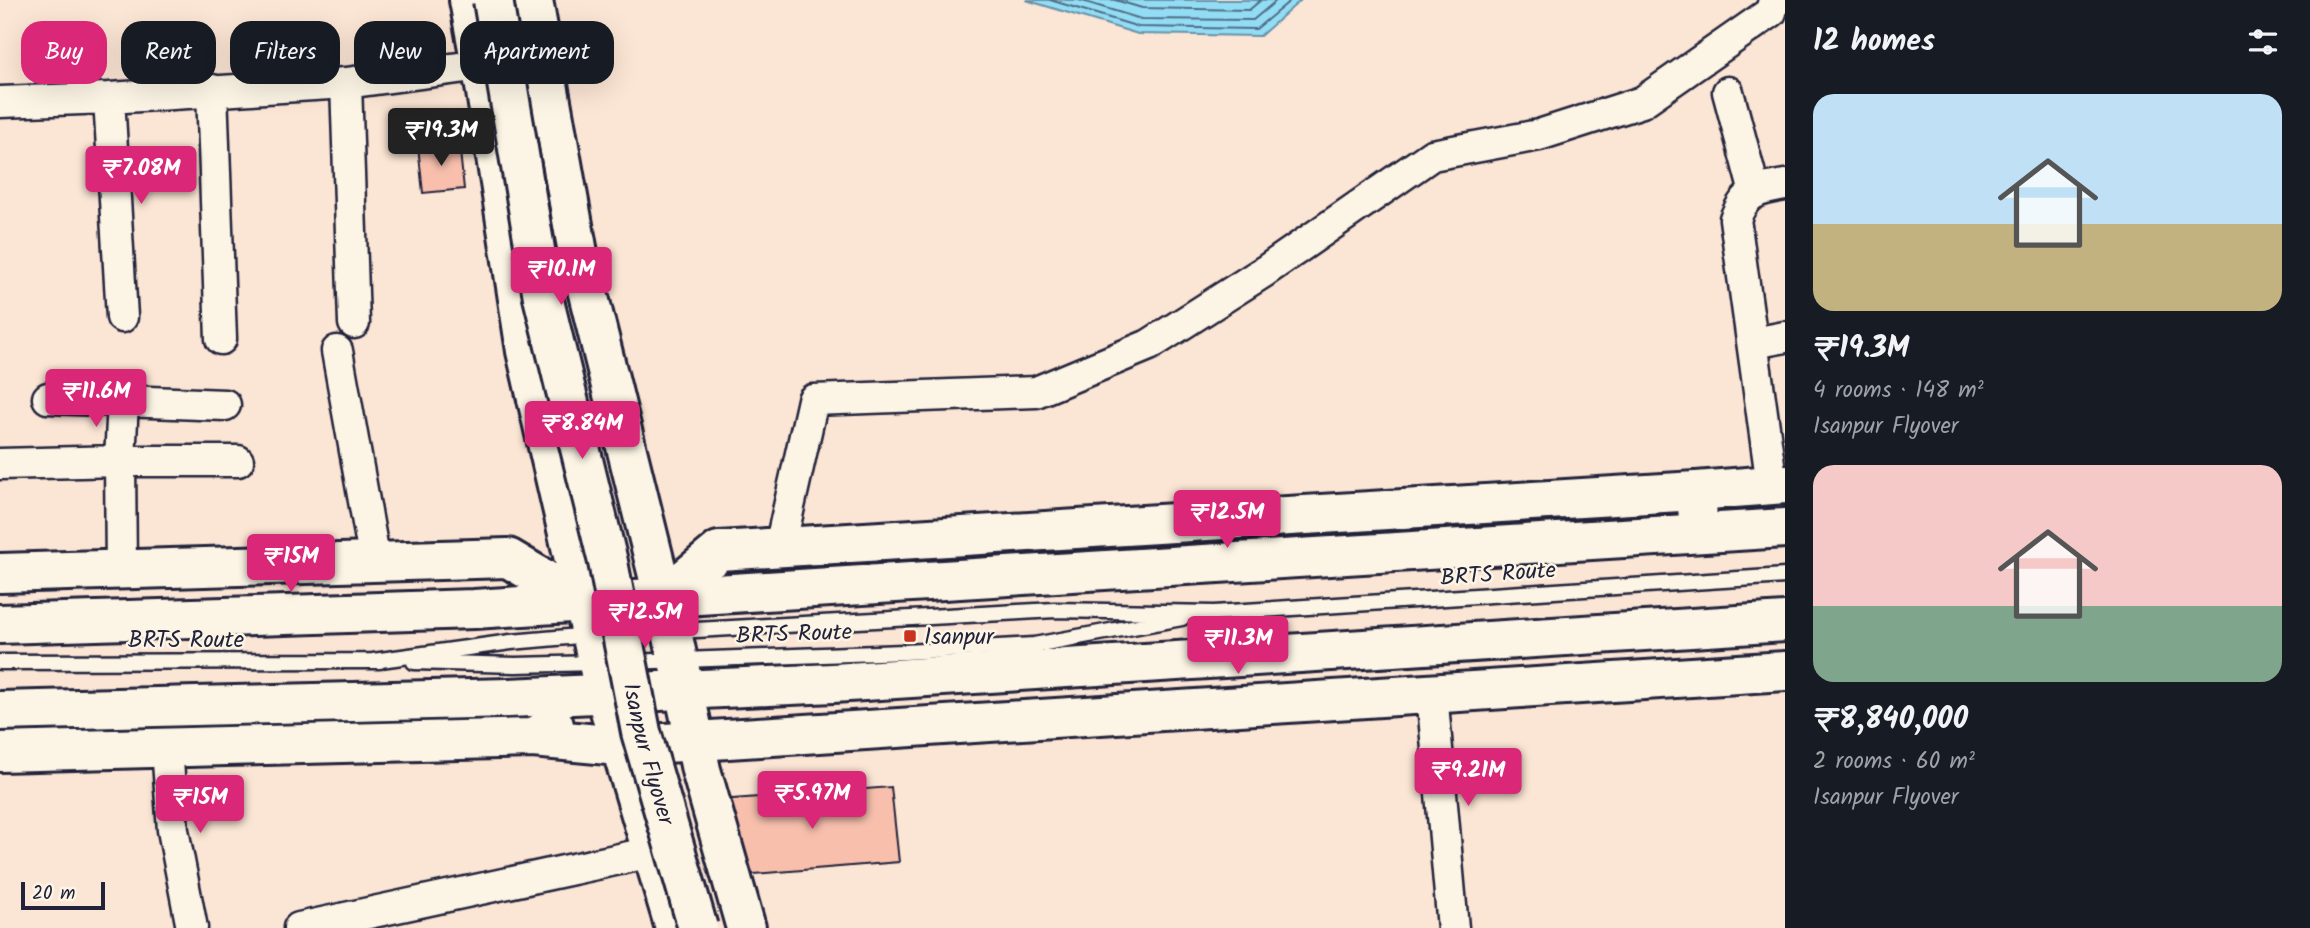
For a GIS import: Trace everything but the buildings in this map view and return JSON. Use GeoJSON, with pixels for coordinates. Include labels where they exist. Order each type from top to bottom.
{"type":"FeatureCollection","features":[{"type":"Feature","properties":{"kind":"street"},"geometry":{"type":"LineString","coordinates":[[468,0],[472,21]]}},
{"type":"Feature","properties":{"kind":"street","name":"Isanpur Flyover"},"geometry":{"type":"LineString","coordinates":[[492,0],[542,297],[608,562],[641,732],[698,928]]}},
{"type":"Feature","properties":{"kind":"street","name":"Isanpur Flyover"},"geometry":{"type":"LineString","coordinates":[[510,0],[559,294],[625,558],[658,728],[716,928]]}},
{"type":"Feature","properties":{"kind":"street"},"geometry":{"type":"LineString","coordinates":[[533,0],[578,253],[674,645],[694,740],[746,928]]}},
{"type":"Feature","properties":{"kind":"street"},"geometry":{"type":"LineString","coordinates":[[780,547],[813,400],[1036,391],[1149,345],[1265,271],[1432,155],[1539,135],[1642,102],[1771,12],[1774,0]]}},
{"type":"Feature","properties":{"kind":"street"},"geometry":{"type":"LineString","coordinates":[[0,102],[346,83],[460,68]]}},
{"type":"Feature","properties":{"kind":"street"},"geometry":{"type":"LineString","coordinates":[[346,83],[354,323]]}},
{"type":"Feature","properties":{"kind":"street"},"geometry":{"type":"LineString","coordinates":[[484,84],[526,351],[620,746],[675,928]]}},
{"type":"Feature","properties":{"kind":"street"},"geometry":{"type":"LineString","coordinates":[[212,90],[221,339]]}},
{"type":"Feature","properties":{"kind":"street"},"geometry":{"type":"LineString","coordinates":[[1728,92],[1755,193]]}},
{"type":"Feature","properties":{"kind":"street"},"geometry":{"type":"LineString","coordinates":[[109,98],[122,317]]}},
{"type":"Feature","properties":{"kind":"street"},"geometry":{"type":"LineString","coordinates":[[0,573],[719,551],[1778,484],[1735,219],[1741,203],[1755,193],[1785,185]]}},
{"type":"Feature","properties":{"kind":"street"},"geometry":{"type":"LineString","coordinates":[[1754,343],[1785,337]]}},
{"type":"Feature","properties":{"kind":"street"},"geometry":{"type":"LineString","coordinates":[[337,351],[375,562]]}},
{"type":"Feature","properties":{"kind":"street"},"geometry":{"type":"LineString","coordinates":[[48,398],[225,405]]}},
{"type":"Feature","properties":{"kind":"street"},"geometry":{"type":"LineString","coordinates":[[121,570],[120,461],[123,400]]}},
{"type":"Feature","properties":{"kind":"street"},"geometry":{"type":"LineString","coordinates":[[0,464],[238,461]]}},
{"type":"Feature","properties":{"kind":"street"},"geometry":{"type":"LineString","coordinates":[[1696,491],[1699,533]]}},
{"type":"Feature","properties":{"kind":"street"},"geometry":{"type":"LineString","coordinates":[[0,711],[595,649],[674,645],[1699,533],[1785,528]]}},
{"type":"Feature","properties":{"kind":"street"},"geometry":{"type":"LineString","coordinates":[[674,645],[719,551]]}},
{"type":"Feature","properties":{"kind":"street"},"geometry":{"type":"LineString","coordinates":[[508,558],[595,649]]}},
{"type":"Feature","properties":{"kind":"street"},"geometry":{"type":"LineString","coordinates":[[0,624],[474,609],[595,649],[674,645],[833,683],[1785,622]]}},
{"type":"Feature","properties":{"kind":"street"},"geometry":{"type":"LineString","coordinates":[[533,738],[595,649]]}},
{"type":"Feature","properties":{"kind":"street"},"geometry":{"type":"LineString","coordinates":[[0,752],[533,738],[620,746],[1785,671]]}},
{"type":"Feature","properties":{"kind":"street"},"geometry":{"type":"LineString","coordinates":[[1432,693],[1454,928]]}},
{"type":"Feature","properties":{"kind":"street"},"geometry":{"type":"LineString","coordinates":[[167,748],[173,830],[192,928]]}},
{"type":"Feature","properties":{"kind":"street"},"geometry":{"type":"LineString","coordinates":[[299,928],[652,852]]}},
{"type":"Feature","properties":{"kind":"lane","name":"BRTS Route"},"geometry":{"type":"LineString","coordinates":[[674,645],[1055,610],[1214,613],[1785,576]]}},
{"type":"Feature","properties":{"kind":"lane","name":"BRTS Route"},"geometry":{"type":"LineString","coordinates":[[674,645],[904,652],[1034,645],[1214,613]]}},
{"type":"Feature","properties":{"kind":"lane","name":"BRTS Route"},"geometry":{"type":"LineString","coordinates":[[373,661],[524,640],[595,649]]}},
{"type":"Feature","properties":{"kind":"lane","name":"BRTS Route"},"geometry":{"type":"LineString","coordinates":[[0,662],[373,661],[514,665],[595,649]]}},
{"type":"Feature","properties":{"kind":"water"},"geometry":{"type":"Polygon","coordinates":[[[1026,0],[1301,0],[1260,36],[1138,34],[1026,0]]]}},
{"type":"Feature","properties":{"kind":"place","name":"Isanpur"},"geometry":{"type":"Point","coordinates":[910,636]}}]}
